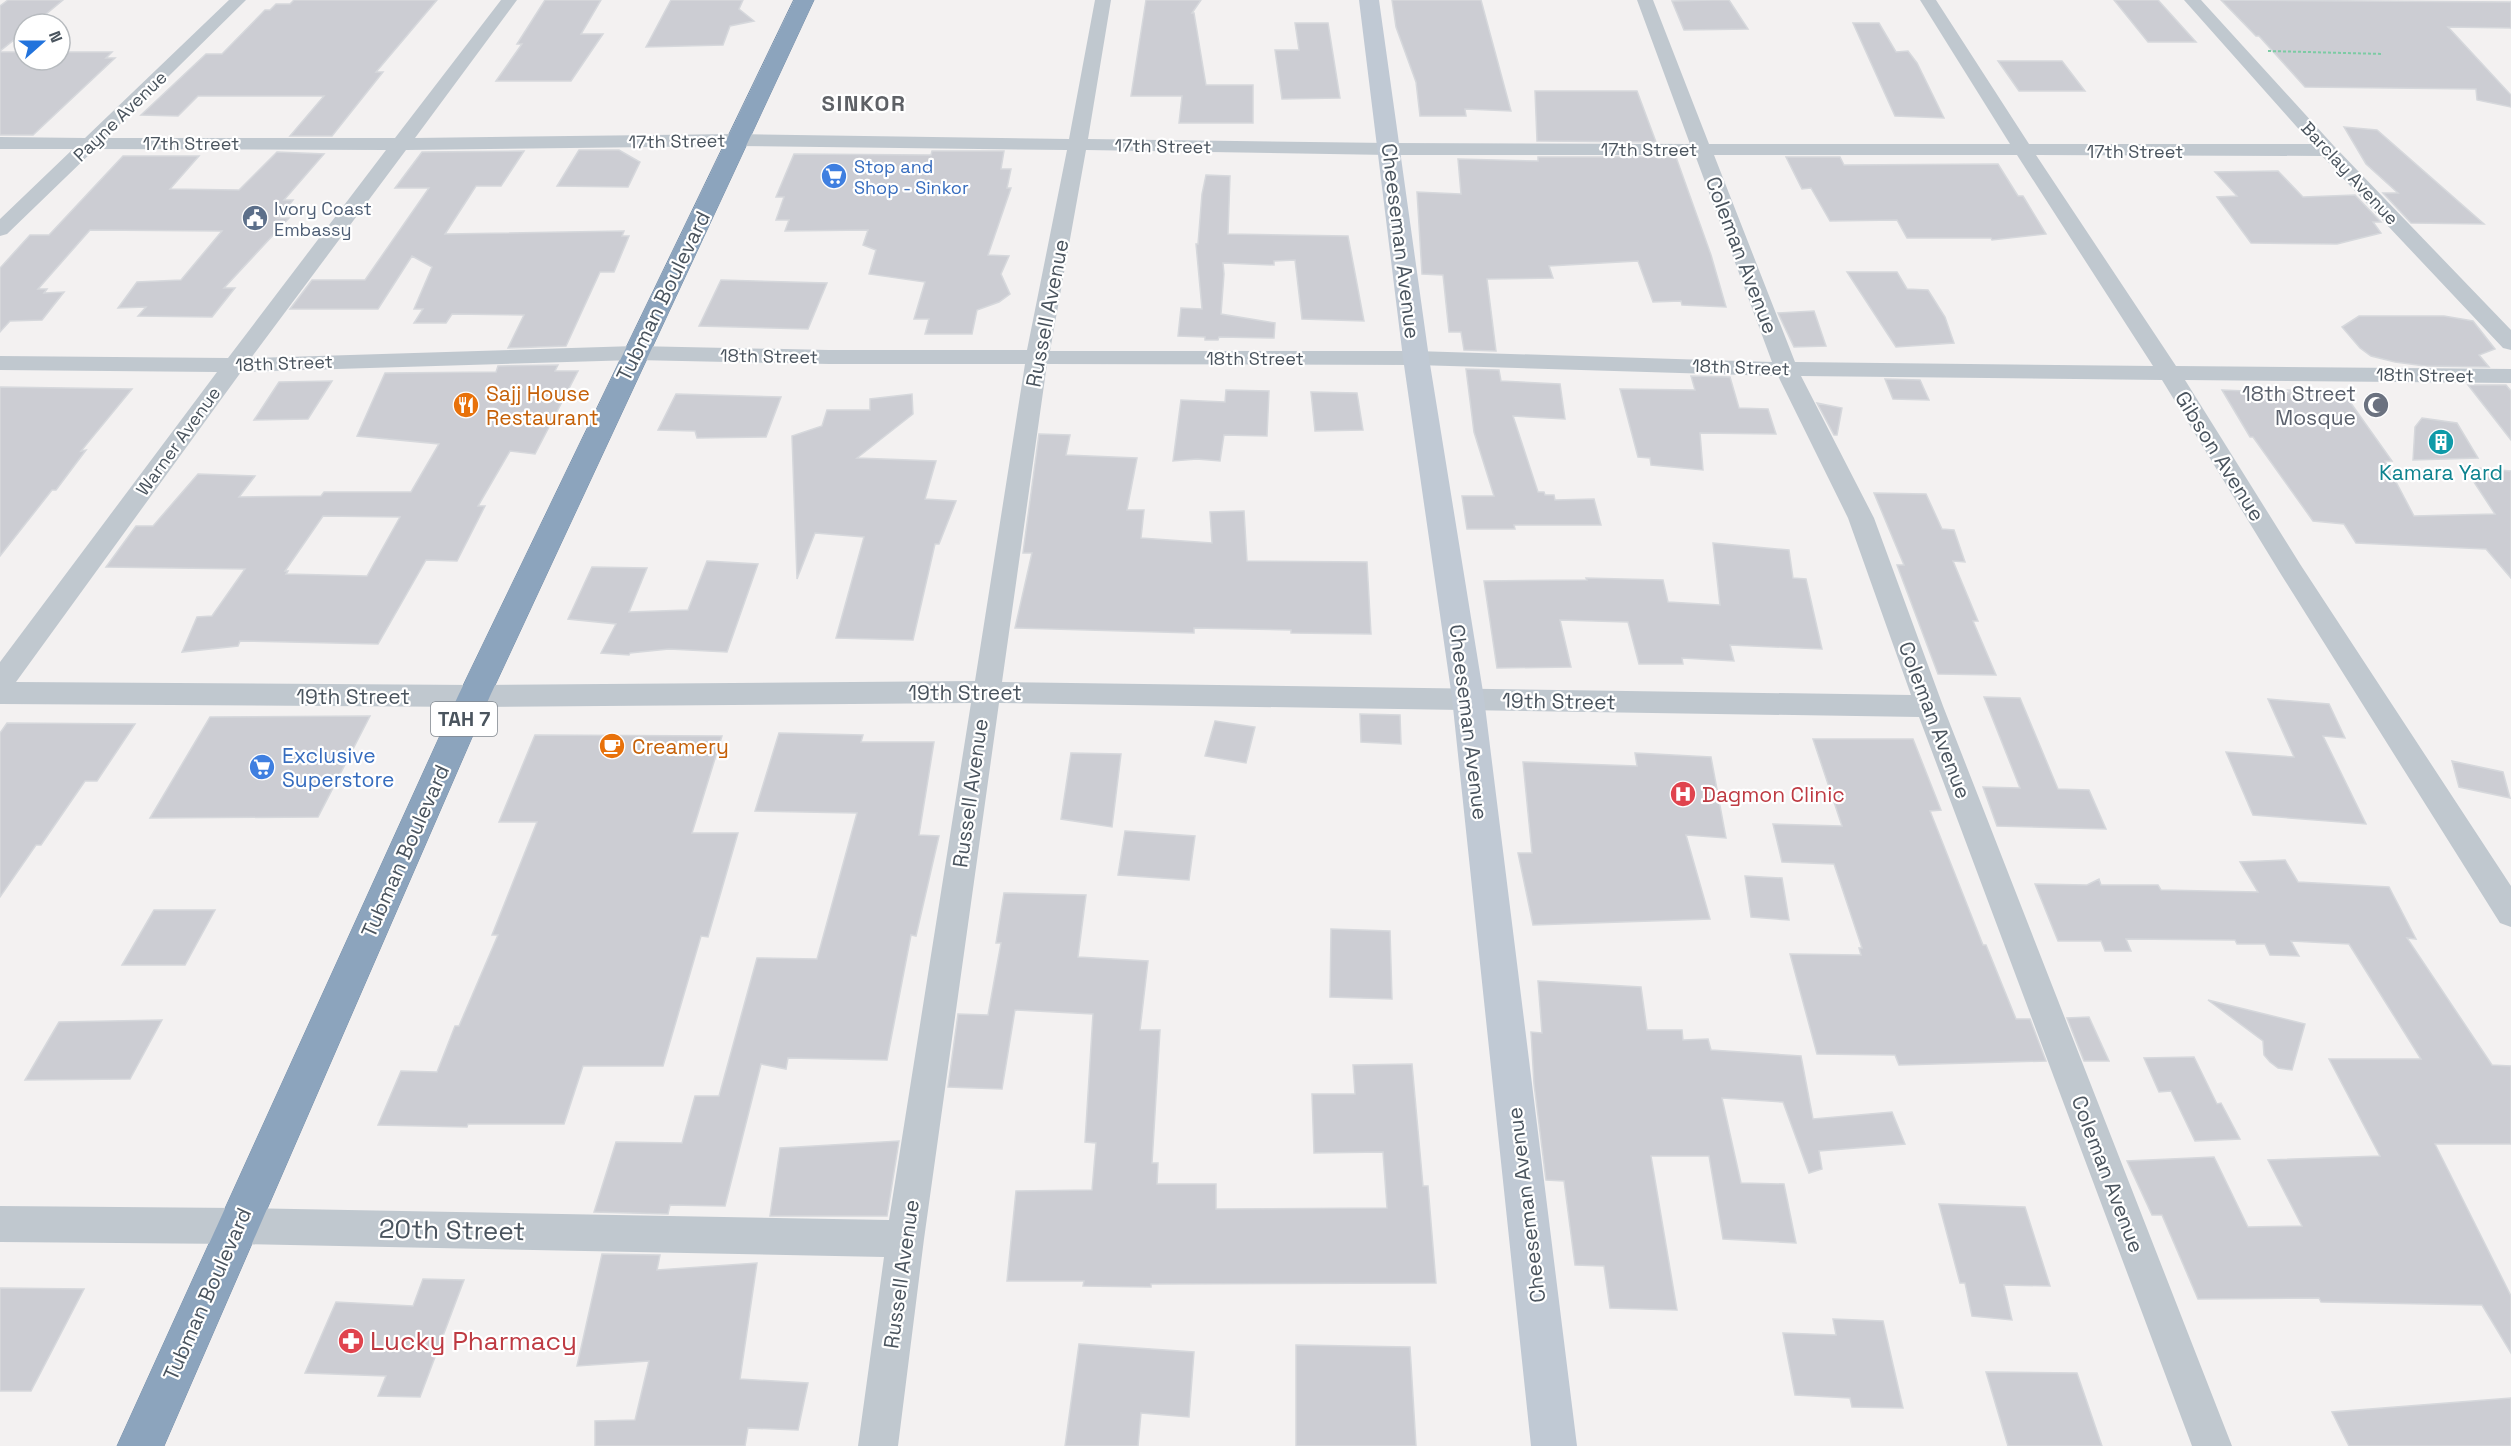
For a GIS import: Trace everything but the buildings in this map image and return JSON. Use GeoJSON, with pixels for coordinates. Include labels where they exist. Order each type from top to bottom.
{"type":"FeatureCollection","features":[{"type":"Feature","properties":{"kind":"highway","name":"Tubman Boulevard"},"geometry":{"type":"LineString","coordinates":[[140,1446],[474,696],[635,352],[804,0]]}},
{"type":"Feature","properties":{"kind":"street","name":"Payne Avenue"},"geometry":{"type":"LineString","coordinates":[[0,230],[238,0]]}},
{"type":"Feature","properties":{"kind":"street","name":"Warner Avenue"},"geometry":{"type":"LineString","coordinates":[[0,683],[234,365],[403,144],[509,0]]}},
{"type":"Feature","properties":{"kind":"street","name":"Russell Avenue"},"geometry":{"type":"LineString","coordinates":[[878,1446],[905,1239],[985,692],[1037,358],[1103,0]]}},
{"type":"Feature","properties":{"kind":"street","name":"Cheeseman Avenue"},"geometry":{"type":"LineString","coordinates":[[1369,0],[1416,358],[1468,698],[1554,1446]]}},
{"type":"Feature","properties":{"kind":"street","name":"Coleman Avenue"},"geometry":{"type":"LineString","coordinates":[[1645,0],[1786,369],[1861,518],[1929,706],[2212,1446]]}},
{"type":"Feature","properties":{"kind":"street","name":"Gibson Avenue"},"geometry":{"type":"LineString","coordinates":[[1928,0],[2169,372],[2291,570],[2511,913]]}},
{"type":"Feature","properties":{"kind":"street","name":"Barclay Avenue"},"geometry":{"type":"LineString","coordinates":[[2192,0],[2326,150],[2511,344]]}},
{"type":"Feature","properties":{"kind":"street","name":"17th Street"},"geometry":{"type":"LineString","coordinates":[[0,143],[403,144],[736,141],[1389,149],[2326,150]]}},
{"type":"Feature","properties":{"kind":"street","name":"18th Street"},"geometry":{"type":"LineString","coordinates":[[0,363],[234,365],[635,352],[1037,358],[1416,358],[1786,369],[2511,376]]}},
{"type":"Feature","properties":{"kind":"street","name":"19th Street"},"geometry":{"type":"LineString","coordinates":[[0,693],[474,696],[985,692],[1929,706]]}},
{"type":"Feature","properties":{"kind":"street","name":"20th Street"},"geometry":{"type":"LineString","coordinates":[[0,1224],[237,1226],[905,1239]]}},
{"type":"Feature","properties":{"kind":"path"},"geometry":{"type":"LineString","coordinates":[[2238,50],[2383,54]]}},
{"type":"Feature","properties":{"kind":"place","name":"Stop and Shop - Sinkor"},"geometry":{"type":"Point","coordinates":[834,176]}},
{"type":"Feature","properties":{"kind":"place","name":"Ivory Coast Embassy"},"geometry":{"type":"Point","coordinates":[255,218]}},
{"type":"Feature","properties":{"kind":"place","name":"Sajj House Restaurant"},"geometry":{"type":"Point","coordinates":[466,405]}},
{"type":"Feature","properties":{"kind":"place","name":"18th Street Mosque"},"geometry":{"type":"Point","coordinates":[2376,405]}},
{"type":"Feature","properties":{"kind":"place","name":"Kamara Yard"},"geometry":{"type":"Point","coordinates":[2441,442]}},
{"type":"Feature","properties":{"kind":"place","name":"Creamery"},"geometry":{"type":"Point","coordinates":[612,746]}},
{"type":"Feature","properties":{"kind":"place","name":"Exclusive Superstore"},"geometry":{"type":"Point","coordinates":[262,767]}},
{"type":"Feature","properties":{"kind":"place","name":"Dagmon Clinic"},"geometry":{"type":"Point","coordinates":[1683,794]}},
{"type":"Feature","properties":{"kind":"place","name":"Lucky Pharmacy"},"geometry":{"type":"Point","coordinates":[351,1341]}},
{"type":"Feature","properties":{"kind":"district","name":"SINKOR"},"geometry":{"type":"Point","coordinates":[864,103]}}]}
